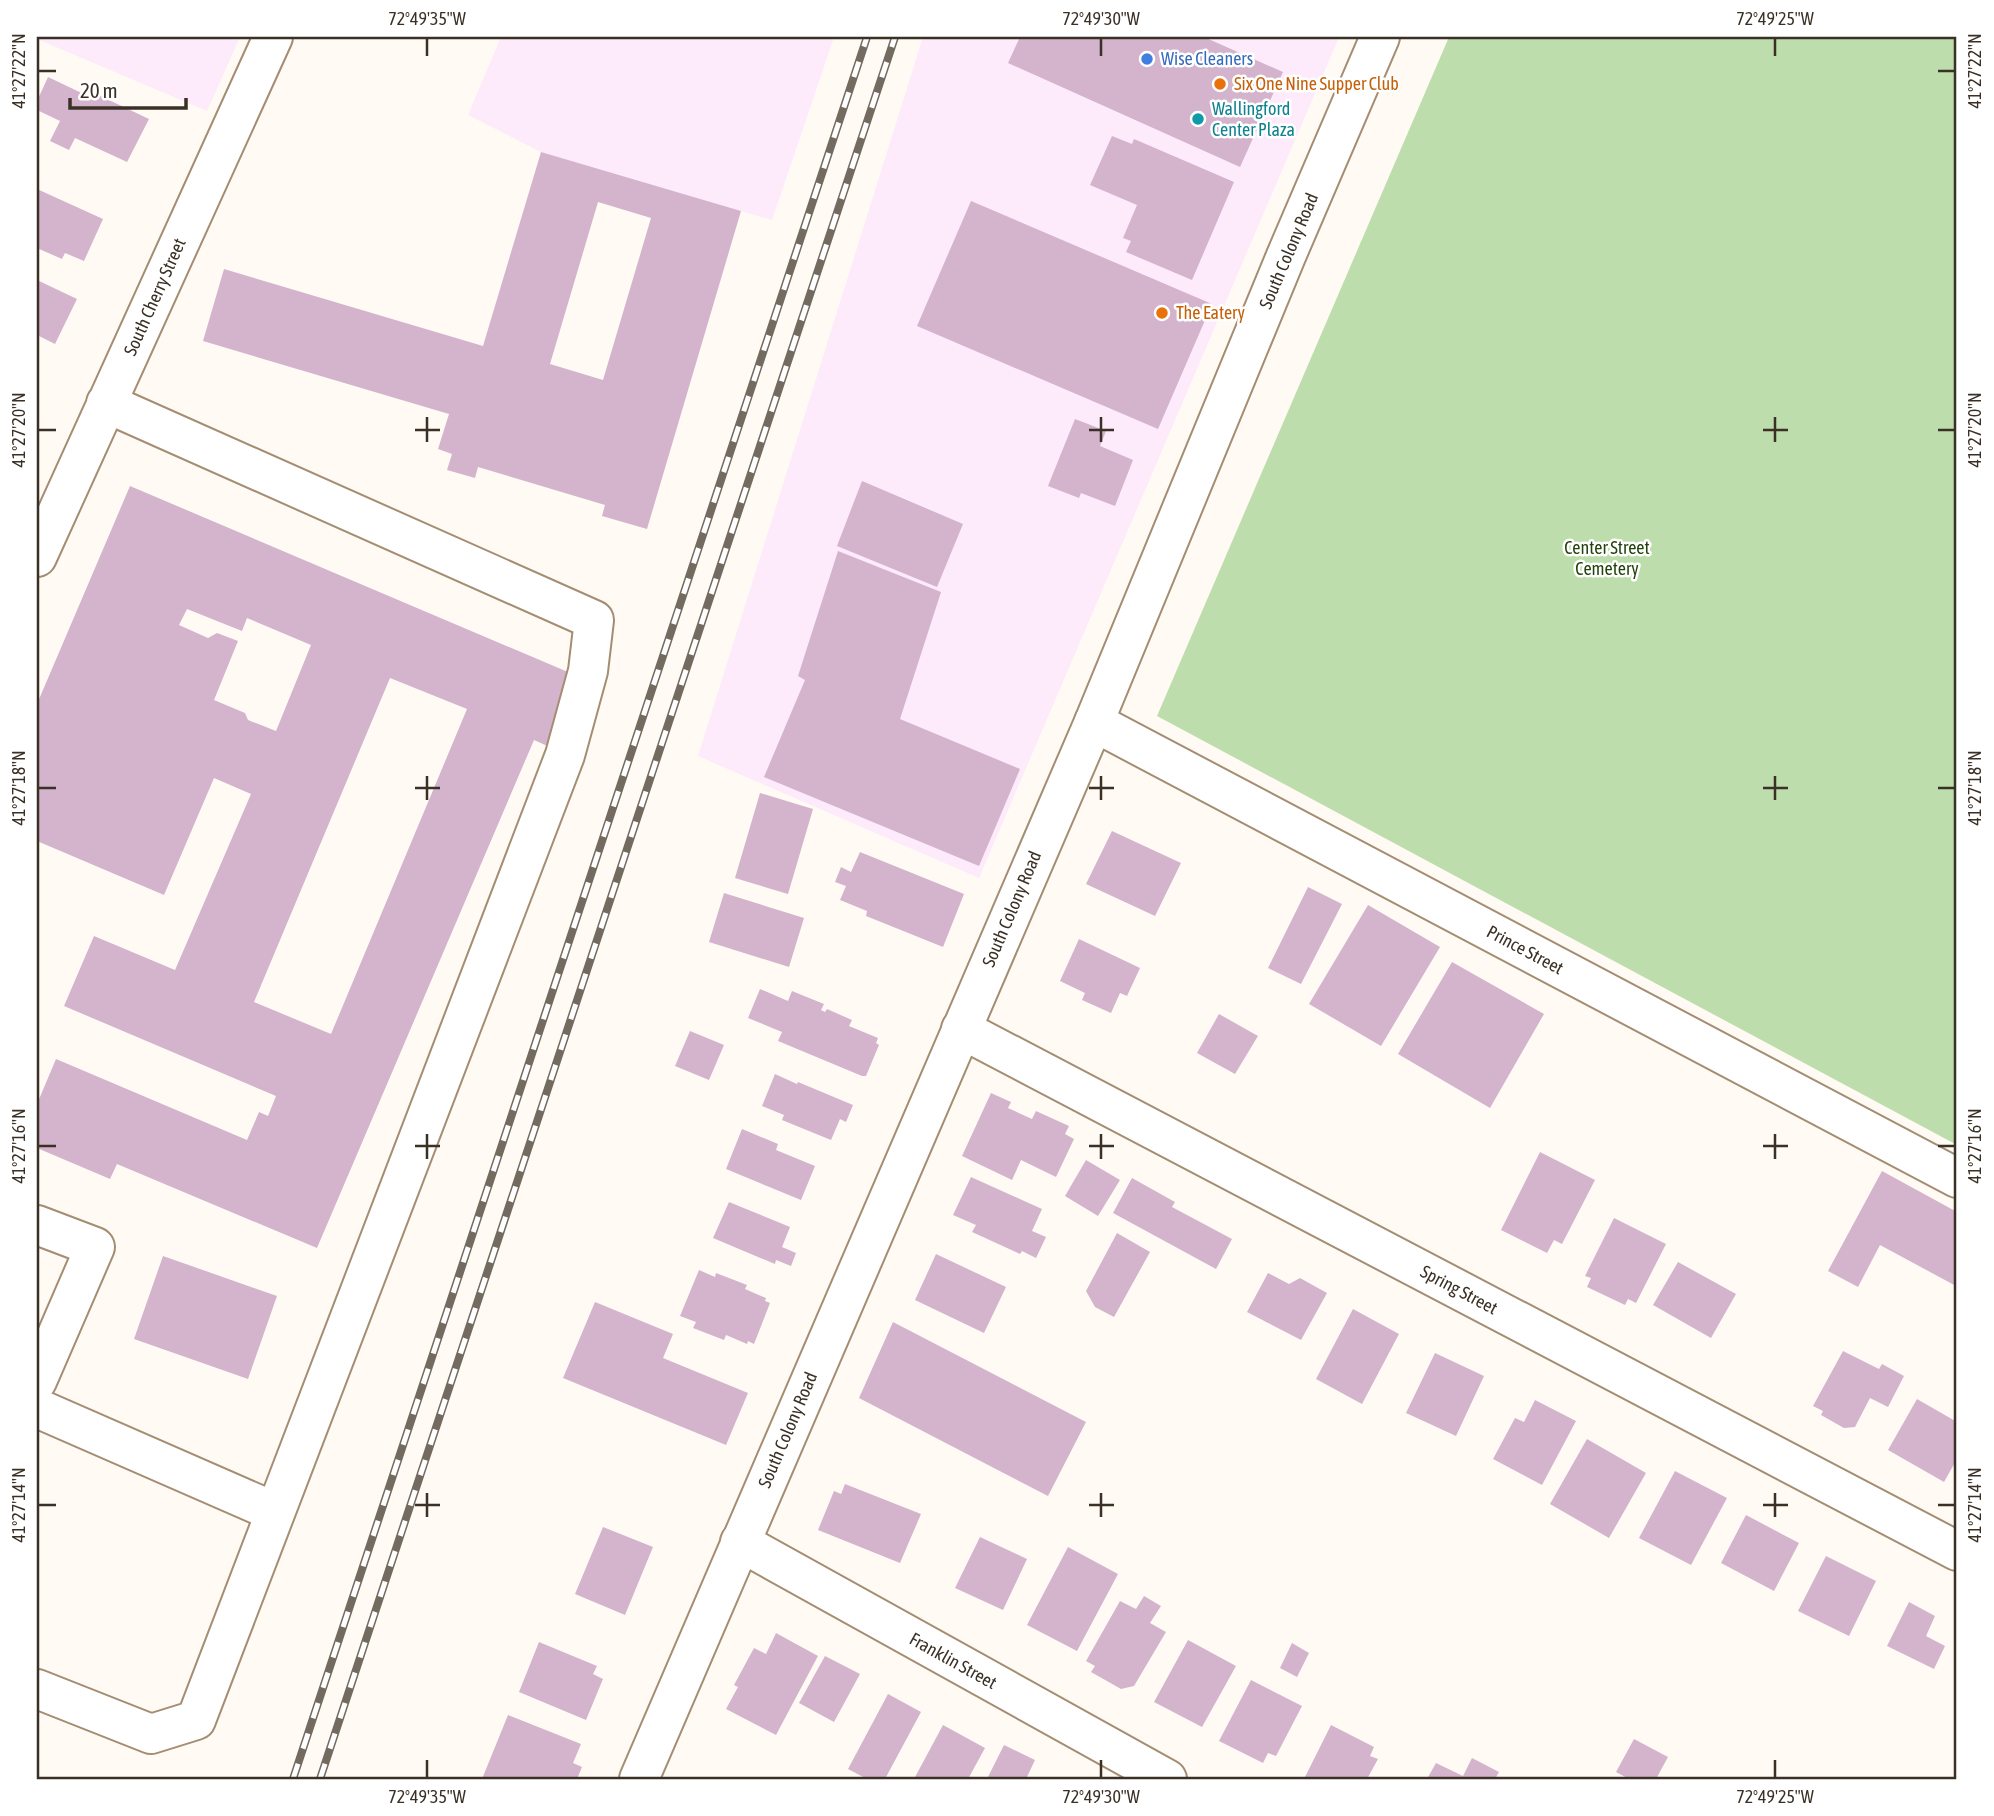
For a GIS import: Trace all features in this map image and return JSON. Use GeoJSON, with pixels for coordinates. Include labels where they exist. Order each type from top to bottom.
{"type":"FeatureCollection","features":[{"type":"Feature","properties":{"kind":"street","name":"South Cherry Street"},"geometry":{"type":"LineString","coordinates":[[37,556],[273,37]]}},
{"type":"Feature","properties":{"kind":"street","name":"South Colony Road"},"geometry":{"type":"LineString","coordinates":[[639,1779],[1094,722],[1380,37]]}},
{"type":"Feature","properties":{"kind":"street"},"geometry":{"type":"LineString","coordinates":[[37,1689],[151,1734],[196,1720],[565,754],[588,671],[594,620],[106,403]]}},
{"type":"Feature","properties":{"kind":"street","name":"Prince Street"},"geometry":{"type":"LineString","coordinates":[[1094,722],[1957,1178]]}},
{"type":"Feature","properties":{"kind":"street","name":"Spring Street"},"geometry":{"type":"LineString","coordinates":[[961,1029],[1957,1551]]}},
{"type":"Feature","properties":{"kind":"street"},"geometry":{"type":"LineString","coordinates":[[37,1225],[95,1247],[37,1381]]}},
{"type":"Feature","properties":{"kind":"street"},"geometry":{"type":"LineString","coordinates":[[37,1408],[275,1512]]}},
{"type":"Feature","properties":{"kind":"street","name":"Franklin Street"},"geometry":{"type":"LineString","coordinates":[[740,1542],[1167,1779]]}},
{"type":"Feature","properties":{"kind":"shaded area"},"geometry":{"type":"Polygon","coordinates":[[[37,37],[240,37],[207,111],[37,37]]]}},
{"type":"Feature","properties":{"kind":"shaded area"},"geometry":{"type":"Polygon","coordinates":[[[501,37],[834,37],[772,220],[541,152],[468,115],[501,37]]]}},
{"type":"Feature","properties":{"kind":"shaded area"},"geometry":{"type":"Polygon","coordinates":[[[923,37],[1339,37],[979,878],[698,756],[923,37]]]}},
{"type":"Feature","properties":{"kind":"green space","name":"Center Street Cemetery"},"geometry":{"type":"Polygon","coordinates":[[[1449,37],[1957,37],[1957,1145],[1157,716],[1449,37]]]}},
{"type":"Feature","properties":{"kind":"building","name":"Wallingford Center Plaza"},"geometry":{"type":"Polygon","coordinates":[[[1020,37],[1204,37],[1283,72],[1240,167],[1008,63],[1020,37]]]}},
{"type":"Feature","properties":{"kind":"building"},"geometry":{"type":"Polygon","coordinates":[[[48,77],[88,96],[90,91],[149,119],[127,162],[75,138],[69,150],[50,141],[60,121],[37,110],[37,101],[48,77]]]}},
{"type":"Feature","properties":{"kind":"building"},"geometry":{"type":"Polygon","coordinates":[[[1112,136],[1132,144],[1134,139],[1234,182],[1192,280],[1126,252],[1131,241],[1123,238],[1137,205],[1090,185],[1112,136]]]}},
{"type":"Feature","properties":{"kind":"building"},"geometry":{"type":"Polygon","coordinates":[[[541,152],[741,211],[647,529],[602,516],[605,505],[478,467],[475,478],[447,470],[452,454],[438,449],[449,414],[203,341],[224,269],[483,346],[541,152]],[[598,202],[550,364],[603,380],[651,218],[598,202]]]}},
{"type":"Feature","properties":{"kind":"building"},"geometry":{"type":"Polygon","coordinates":[[[37,189],[103,219],[84,261],[65,253],[62,259],[37,248],[37,189]]]}},
{"type":"Feature","properties":{"kind":"building"},"geometry":{"type":"Polygon","coordinates":[[[971,201],[1212,304],[1158,429],[917,326],[971,201]]]}},
{"type":"Feature","properties":{"kind":"building"},"geometry":{"type":"Polygon","coordinates":[[[37,280],[77,299],[55,344],[37,335],[37,280]]]}},
{"type":"Feature","properties":{"kind":"building"},"geometry":{"type":"Polygon","coordinates":[[[1075,419],[1106,431],[1100,446],[1133,460],[1115,506],[1081,493],[1079,498],[1048,486],[1075,419]]]}},
{"type":"Feature","properties":{"kind":"building"},"geometry":{"type":"Polygon","coordinates":[[[862,481],[963,524],[937,587],[837,546],[862,481]]]}},
{"type":"Feature","properties":{"kind":"building"},"geometry":{"type":"Polygon","coordinates":[[[130,486],[582,678],[552,748],[534,740],[317,1248],[117,1164],[110,1179],[37,1148],[37,1104],[56,1059],[247,1140],[259,1112],[268,1116],[276,1096],[64,1006],[94,936],[175,970],[251,794],[214,778],[164,895],[37,841],[37,704],[130,486]],[[187,609],[179,625],[208,638],[217,633],[238,641],[214,700],[245,713],[248,720],[276,731],[311,645],[247,618],[242,631],[187,609]],[[390,678],[254,1002],[331,1034],[467,709],[390,678]]]}},
{"type":"Feature","properties":{"kind":"building"},"geometry":{"type":"Polygon","coordinates":[[[838,551],[941,592],[900,719],[1020,769],[979,866],[764,777],[805,680],[798,676],[838,551]]]}},
{"type":"Feature","properties":{"kind":"building"},"geometry":{"type":"Polygon","coordinates":[[[760,793],[813,809],[788,894],[735,878],[760,793]]]}},
{"type":"Feature","properties":{"kind":"building"},"geometry":{"type":"Polygon","coordinates":[[[1112,831],[1181,863],[1155,916],[1086,884],[1112,831]]]}},
{"type":"Feature","properties":{"kind":"building"},"geometry":{"type":"Polygon","coordinates":[[[860,852],[964,894],[943,947],[866,916],[867,911],[840,900],[846,886],[835,882],[841,867],[851,872],[860,852]]]}},
{"type":"Feature","properties":{"kind":"building"},"geometry":{"type":"Polygon","coordinates":[[[1308,887],[1342,904],[1301,984],[1268,968],[1308,887]]]}},
{"type":"Feature","properties":{"kind":"building"},"geometry":{"type":"Polygon","coordinates":[[[724,893],[804,918],[789,967],[709,942],[724,893]]]}},
{"type":"Feature","properties":{"kind":"building"},"geometry":{"type":"Polygon","coordinates":[[[1368,905],[1440,947],[1381,1046],[1309,1004],[1368,905]]]}},
{"type":"Feature","properties":{"kind":"building"},"geometry":{"type":"Polygon","coordinates":[[[1079,939],[1140,968],[1127,996],[1120,993],[1111,1013],[1082,1000],[1085,993],[1060,981],[1079,939]]]}},
{"type":"Feature","properties":{"kind":"building"},"geometry":{"type":"Polygon","coordinates":[[[1452,962],[1544,1014],[1490,1108],[1398,1054],[1452,962]]]}},
{"type":"Feature","properties":{"kind":"building"},"geometry":{"type":"Polygon","coordinates":[[[760,989],[788,1001],[792,991],[824,1004],[821,1010],[825,1012],[827,1009],[852,1020],[849,1026],[878,1038],[876,1043],[879,1045],[866,1076],[778,1041],[782,1032],[748,1018],[760,989]]]}},
{"type":"Feature","properties":{"kind":"building"},"geometry":{"type":"Polygon","coordinates":[[[1219,1014],[1258,1036],[1235,1074],[1197,1053],[1219,1014]]]}},
{"type":"Feature","properties":{"kind":"building"},"geometry":{"type":"Polygon","coordinates":[[[690,1031],[724,1045],[709,1080],[675,1066],[690,1031]]]}},
{"type":"Feature","properties":{"kind":"building"},"geometry":{"type":"Polygon","coordinates":[[[775,1074],[853,1105],[846,1122],[840,1119],[831,1140],[782,1120],[784,1115],[762,1106],[775,1074]]]}},
{"type":"Feature","properties":{"kind":"building"},"geometry":{"type":"Polygon","coordinates":[[[991,1093],[1011,1102],[1008,1108],[1032,1119],[1036,1111],[1069,1126],[1065,1134],[1074,1139],[1056,1177],[1021,1160],[1012,1180],[962,1156],[991,1093]]]}},
{"type":"Feature","properties":{"kind":"building"},"geometry":{"type":"Polygon","coordinates":[[[742,1129],[778,1144],[776,1150],[815,1166],[801,1200],[726,1169],[742,1129]]]}},
{"type":"Feature","properties":{"kind":"building"},"geometry":{"type":"Polygon","coordinates":[[[1540,1152],[1595,1180],[1562,1244],[1554,1240],[1547,1253],[1501,1230],[1540,1152]]]}},
{"type":"Feature","properties":{"kind":"building"},"geometry":{"type":"Polygon","coordinates":[[[1086,1160],[1120,1180],[1098,1216],[1065,1196],[1086,1160]]]}},
{"type":"Feature","properties":{"kind":"building"},"geometry":{"type":"Polygon","coordinates":[[[1882,1171],[1957,1212],[1956,1286],[1880,1245],[1858,1287],[1828,1271],[1882,1171]]]}},
{"type":"Feature","properties":{"kind":"building"},"geometry":{"type":"Polygon","coordinates":[[[971,1177],[1042,1209],[1032,1231],[1046,1237],[1036,1258],[1022,1251],[1020,1254],[972,1232],[976,1225],[953,1215],[971,1177]]]}},
{"type":"Feature","properties":{"kind":"building"},"geometry":{"type":"Polygon","coordinates":[[[1132,1178],[1175,1202],[1172,1207],[1232,1239],[1216,1269],[1113,1213],[1132,1178]]]}},
{"type":"Feature","properties":{"kind":"building"},"geometry":{"type":"Polygon","coordinates":[[[729,1202],[790,1227],[782,1247],[796,1253],[791,1266],[776,1260],[775,1264],[713,1238],[729,1202]]]}},
{"type":"Feature","properties":{"kind":"building"},"geometry":{"type":"Polygon","coordinates":[[[1614,1218],[1666,1244],[1636,1303],[1628,1299],[1625,1305],[1587,1287],[1591,1278],[1585,1276],[1614,1218]]]}},
{"type":"Feature","properties":{"kind":"building"},"geometry":{"type":"Polygon","coordinates":[[[1117,1233],[1150,1252],[1114,1317],[1095,1307],[1086,1291],[1117,1233]]]}},
{"type":"Feature","properties":{"kind":"building"},"geometry":{"type":"Polygon","coordinates":[[[936,1254],[1006,1287],[984,1333],[915,1300],[936,1254]]]}},
{"type":"Feature","properties":{"kind":"building"},"geometry":{"type":"Polygon","coordinates":[[[163,1256],[277,1296],[248,1379],[134,1339],[163,1256]]]}},
{"type":"Feature","properties":{"kind":"building"},"geometry":{"type":"Polygon","coordinates":[[[1678,1262],[1736,1294],[1711,1338],[1653,1305],[1678,1262]]]}},
{"type":"Feature","properties":{"kind":"building"},"geometry":{"type":"Polygon","coordinates":[[[699,1270],[715,1277],[716,1273],[747,1285],[745,1289],[766,1298],[765,1301],[770,1303],[754,1344],[748,1341],[747,1344],[726,1335],[724,1340],[693,1328],[696,1322],[680,1316],[699,1270]]]}},
{"type":"Feature","properties":{"kind":"building"},"geometry":{"type":"Polygon","coordinates":[[[1268,1273],[1289,1284],[1300,1278],[1327,1293],[1301,1340],[1247,1312],[1268,1273]]]}},
{"type":"Feature","properties":{"kind":"building"},"geometry":{"type":"Polygon","coordinates":[[[595,1302],[673,1334],[663,1358],[748,1393],[726,1445],[563,1378],[595,1302]]]}},
{"type":"Feature","properties":{"kind":"building"},"geometry":{"type":"Polygon","coordinates":[[[1353,1309],[1399,1334],[1362,1404],[1316,1379],[1353,1309]]]}},
{"type":"Feature","properties":{"kind":"building"},"geometry":{"type":"Polygon","coordinates":[[[893,1322],[1086,1422],[1048,1496],[859,1398],[893,1322]]]}},
{"type":"Feature","properties":{"kind":"building"},"geometry":{"type":"Polygon","coordinates":[[[1843,1351],[1879,1369],[1882,1364],[1904,1376],[1888,1407],[1870,1398],[1855,1427],[1844,1428],[1821,1415],[1823,1411],[1813,1406],[1843,1351]]]}},
{"type":"Feature","properties":{"kind":"building"},"geometry":{"type":"Polygon","coordinates":[[[1435,1353],[1484,1376],[1456,1436],[1406,1413],[1435,1353]]]}},
{"type":"Feature","properties":{"kind":"building"},"geometry":{"type":"Polygon","coordinates":[[[1917,1399],[1957,1422],[1957,1459],[1944,1482],[1888,1450],[1917,1399]]]}},
{"type":"Feature","properties":{"kind":"building"},"geometry":{"type":"Polygon","coordinates":[[[1535,1400],[1576,1421],[1542,1485],[1493,1459],[1515,1418],[1524,1422],[1535,1400]]]}},
{"type":"Feature","properties":{"kind":"building"},"geometry":{"type":"Polygon","coordinates":[[[1587,1439],[1646,1473],[1609,1538],[1550,1504],[1587,1439]]]}},
{"type":"Feature","properties":{"kind":"building"},"geometry":{"type":"Polygon","coordinates":[[[1675,1471],[1727,1498],[1691,1565],[1639,1538],[1675,1471]]]}},
{"type":"Feature","properties":{"kind":"building"},"geometry":{"type":"Polygon","coordinates":[[[845,1484],[921,1514],[900,1563],[818,1530],[834,1491],[841,1494],[845,1484]]]}},
{"type":"Feature","properties":{"kind":"building"},"geometry":{"type":"Polygon","coordinates":[[[1746,1515],[1799,1543],[1774,1591],[1721,1563],[1746,1515]]]}},
{"type":"Feature","properties":{"kind":"building"},"geometry":{"type":"Polygon","coordinates":[[[603,1527],[653,1547],[625,1615],[575,1594],[603,1527]]]}},
{"type":"Feature","properties":{"kind":"building"},"geometry":{"type":"Polygon","coordinates":[[[980,1537],[1027,1559],[1003,1610],[955,1588],[980,1537]]]}},
{"type":"Feature","properties":{"kind":"building"},"geometry":{"type":"Polygon","coordinates":[[[1068,1547],[1118,1574],[1077,1651],[1027,1625],[1068,1547]]]}},
{"type":"Feature","properties":{"kind":"building"},"geometry":{"type":"Polygon","coordinates":[[[1826,1556],[1876,1581],[1849,1636],[1798,1611],[1826,1556]]]}},
{"type":"Feature","properties":{"kind":"building"},"geometry":{"type":"Polygon","coordinates":[[[1144,1596],[1161,1606],[1150,1623],[1166,1632],[1134,1686],[1121,1689],[1091,1672],[1095,1666],[1086,1661],[1120,1601],[1136,1609],[1144,1596]]]}},
{"type":"Feature","properties":{"kind":"building"},"geometry":{"type":"Polygon","coordinates":[[[1909,1602],[1935,1616],[1926,1636],[1945,1646],[1934,1669],[1887,1646],[1909,1602]]]}},
{"type":"Feature","properties":{"kind":"building"},"geometry":{"type":"Polygon","coordinates":[[[776,1633],[818,1656],[776,1735],[726,1709],[738,1687],[734,1685],[754,1648],[766,1654],[776,1633]]]}},
{"type":"Feature","properties":{"kind":"building"},"geometry":{"type":"Polygon","coordinates":[[[1188,1640],[1236,1666],[1202,1727],[1154,1702],[1188,1640]]]}},
{"type":"Feature","properties":{"kind":"building"},"geometry":{"type":"Polygon","coordinates":[[[539,1642],[597,1666],[593,1674],[603,1679],[586,1720],[519,1692],[539,1642]]]}},
{"type":"Feature","properties":{"kind":"building"},"geometry":{"type":"Polygon","coordinates":[[[1292,1643],[1309,1653],[1297,1677],[1280,1668],[1292,1643]]]}},
{"type":"Feature","properties":{"kind":"building"},"geometry":{"type":"Polygon","coordinates":[[[825,1656],[860,1674],[834,1722],[799,1703],[825,1656]]]}},
{"type":"Feature","properties":{"kind":"building"},"geometry":{"type":"Polygon","coordinates":[[[1251,1680],[1302,1706],[1276,1756],[1268,1753],[1263,1763],[1219,1741],[1251,1680]]]}},
{"type":"Feature","properties":{"kind":"building"},"geometry":{"type":"Polygon","coordinates":[[[888,1694],[921,1712],[885,1779],[867,1779],[848,1769],[888,1694]]]}},
{"type":"Feature","properties":{"kind":"building"},"geometry":{"type":"Polygon","coordinates":[[[508,1715],[581,1744],[573,1763],[582,1767],[577,1779],[482,1779],[508,1715]]]}},
{"type":"Feature","properties":{"kind":"building"},"geometry":{"type":"Polygon","coordinates":[[[943,1725],[985,1748],[968,1779],[914,1779],[943,1725]]]}},
{"type":"Feature","properties":{"kind":"building"},"geometry":{"type":"Polygon","coordinates":[[[1331,1725],[1374,1747],[1370,1756],[1378,1759],[1367,1779],[1304,1779],[1331,1725]]]}},
{"type":"Feature","properties":{"kind":"building"},"geometry":{"type":"Polygon","coordinates":[[[1634,1739],[1668,1757],[1656,1779],[1629,1779],[1616,1772],[1634,1739]]]}},
{"type":"Feature","properties":{"kind":"building"},"geometry":{"type":"Polygon","coordinates":[[[1004,1745],[1035,1760],[1026,1779],[987,1779],[1004,1745]]]}},
{"type":"Feature","properties":{"kind":"building"},"geometry":{"type":"Polygon","coordinates":[[[1472,1758],[1499,1772],[1495,1779],[1427,1779],[1436,1763],[1463,1776],[1472,1758]]]}},
{"type":"Feature","properties":{"kind":"railway"},"geometry":{"type":"LineString","coordinates":[[293,1779],[867,37]]}},
{"type":"Feature","properties":{"kind":"railway"},"geometry":{"type":"LineString","coordinates":[[320,1779],[895,37]]}},
{"type":"Feature","properties":{"kind":"place","name":"Wise Cleaners"},"geometry":{"type":"Point","coordinates":[1147,59]}},
{"type":"Feature","properties":{"kind":"place","name":"Six One Nine Supper Club"},"geometry":{"type":"Point","coordinates":[1220,84]}},
{"type":"Feature","properties":{"kind":"place","name":"Wallingford Center Plaza"},"geometry":{"type":"Point","coordinates":[1198,119]}},
{"type":"Feature","properties":{"kind":"place","name":"The Eatery"},"geometry":{"type":"Point","coordinates":[1162,313]}}]}
